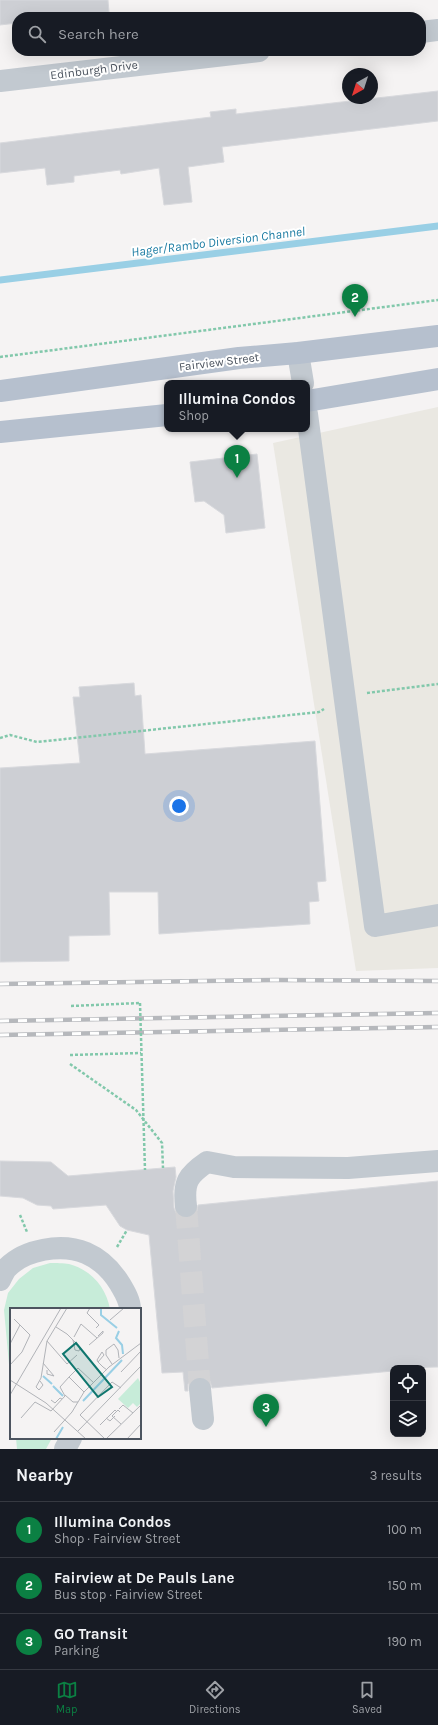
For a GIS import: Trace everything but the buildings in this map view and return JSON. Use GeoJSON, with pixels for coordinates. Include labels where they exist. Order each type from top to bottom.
{"type":"FeatureCollection","features":[{"type":"Feature","properties":{"kind":"main road","name":"Fairview Street"},"geometry":{"type":"LineString","coordinates":[[0,390],[239,358],[298,353],[438,336]]}},
{"type":"Feature","properties":{"kind":"main road"},"geometry":{"type":"LineString","coordinates":[[310,400],[438,379]]}},
{"type":"Feature","properties":{"kind":"main road"},"geometry":{"type":"LineString","coordinates":[[0,432],[164,415]]}},
{"type":"Feature","properties":{"kind":"street"},"geometry":{"type":"LineString","coordinates":[[426,31],[438,30]]}},
{"type":"Feature","properties":{"kind":"street","name":"Edinburgh Drive"},"geometry":{"type":"LineString","coordinates":[[0,81],[216,56]]}},
{"type":"Feature","properties":{"kind":"street"},"geometry":{"type":"LineString","coordinates":[[298,353],[302,380]]}},
{"type":"Feature","properties":{"kind":"street"},"geometry":{"type":"LineString","coordinates":[[309,432],[375,926],[438,915]]}},
{"type":"Feature","properties":{"kind":"street"},"geometry":{"type":"LineString","coordinates":[[186,1206],[184,1196],[191,1173],[207,1162],[234,1167],[348,1168],[438,1162]]}},
{"type":"Feature","properties":{"kind":"street"},"geometry":{"type":"LineString","coordinates":[[0,1280],[6,1269],[20,1258],[34,1251],[67,1249],[86,1253],[106,1266],[116,1277],[124,1290],[130,1308]]}},
{"type":"Feature","properties":{"kind":"street"},"geometry":{"type":"LineString","coordinates":[[200,1389],[203,1419]]}},
{"type":"Feature","properties":{"kind":"street"},"geometry":{"type":"LineString","coordinates":[[65,1449],[70,1439]]}},
{"type":"Feature","properties":{"kind":"path"},"geometry":{"type":"LineString","coordinates":[[0,357],[438,300]]}},
{"type":"Feature","properties":{"kind":"path"},"geometry":{"type":"LineString","coordinates":[[0,738],[10,735],[37,742],[318,712],[344,696],[438,684]]}},
{"type":"Feature","properties":{"kind":"path"},"geometry":{"type":"LineString","coordinates":[[72,1006],[140,1003],[145,1170]]}},
{"type":"Feature","properties":{"kind":"path"},"geometry":{"type":"LineString","coordinates":[[70,1055],[142,1053]]}},
{"type":"Feature","properties":{"kind":"path"},"geometry":{"type":"LineString","coordinates":[[70,1064],[136,1110],[162,1143],[164,1168]]}},
{"type":"Feature","properties":{"kind":"shaded area"},"geometry":{"type":"Polygon","coordinates":[[[438,407],[438,968],[356,971],[273,443],[438,407]]]}},
{"type":"Feature","properties":{"kind":"green space"},"geometry":{"type":"Polygon","coordinates":[[[50,1263],[62,1263],[84,1270],[96,1280],[101,1287],[110,1308],[10,1308],[10,1375],[4,1310],[8,1293],[19,1279],[33,1268],[50,1263]]]}},
{"type":"Feature","properties":{"kind":"green space"},"geometry":{"type":"Polygon","coordinates":[[[16,1439],[51,1439],[46,1449],[17,1449],[16,1439]]]}},
{"type":"Feature","properties":{"kind":"waterway","name":"Hager/Rambo Diversion Channel"},"geometry":{"type":"LineString","coordinates":[[0,280],[438,226]]}},
{"type":"Feature","properties":{"kind":"tunnel"},"geometry":{"type":"LineString","coordinates":[[186,1206],[200,1389]]}},
{"type":"Feature","properties":{"kind":"railway"},"geometry":{"type":"LineString","coordinates":[[0,984],[275,980],[438,981]]}},
{"type":"Feature","properties":{"kind":"railway"},"geometry":{"type":"LineString","coordinates":[[0,1021],[438,1013]]}},
{"type":"Feature","properties":{"kind":"railway"},"geometry":{"type":"LineString","coordinates":[[0,1035],[438,1027]]}},
{"type":"Feature","properties":{"kind":"place","name":"Fairview at De Pauls Lane"},"geometry":{"type":"Point","coordinates":[355,317]}},
{"type":"Feature","properties":{"kind":"place","name":"Illumina Condos"},"geometry":{"type":"Point","coordinates":[237,478]}},
{"type":"Feature","properties":{"kind":"place","name":"GO Transit"},"geometry":{"type":"Point","coordinates":[266,1427]}}]}
